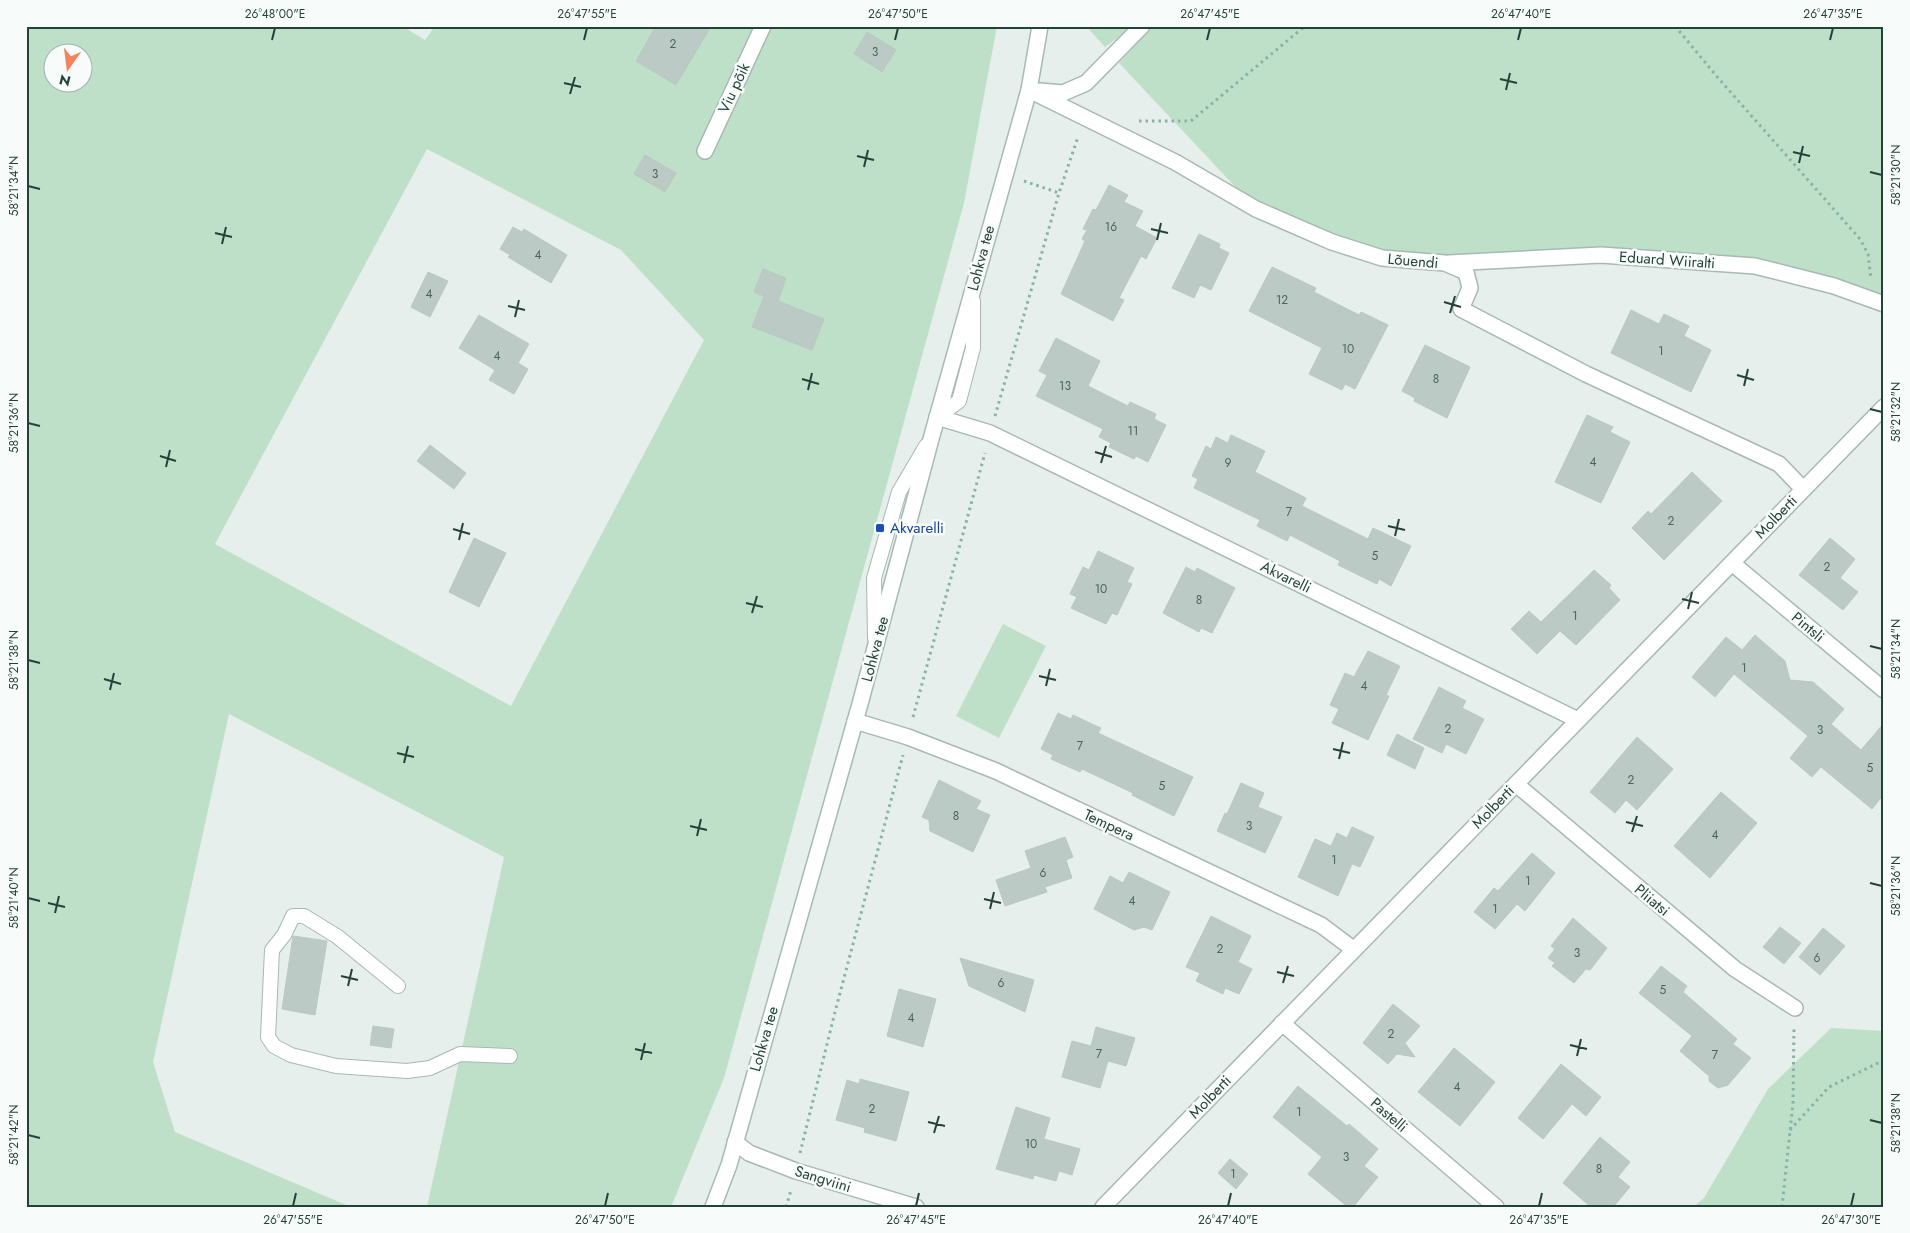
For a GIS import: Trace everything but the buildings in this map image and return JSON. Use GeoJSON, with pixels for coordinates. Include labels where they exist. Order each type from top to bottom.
{"type":"FeatureCollection","features":[{"type":"Feature","properties":{"kind":"street","name":"Viu põik"},"geometry":{"type":"LineString","coordinates":[[705,151],[763,26]]}},
{"type":"Feature","properties":{"kind":"street","name":"Lohkva tee"},"geometry":{"type":"LineString","coordinates":[[713,1207],[729,1164],[855,721],[972,289],[1029,90],[1040,26]]}},
{"type":"Feature","properties":{"kind":"street"},"geometry":{"type":"LineString","coordinates":[[1029,90],[1063,94],[1086,84],[1142,26]]}},
{"type":"Feature","properties":{"kind":"street","name":"Lõuendi"},"geometry":{"type":"LineString","coordinates":[[1029,90],[1175,162],[1256,208],[1332,242],[1382,258],[1445,263],[1466,272],[1470,288],[1461,309],[1586,374],[1779,464],[1803,489]]}},
{"type":"Feature","properties":{"kind":"street","name":"Eduard Wiiralti"},"geometry":{"type":"LineString","coordinates":[[1445,263],[1601,255],[1755,266],[1834,286],[1878,302]]}},
{"type":"Feature","properties":{"kind":"street","name":"Molberti"},"geometry":{"type":"LineString","coordinates":[[1103,1207],[1884,407]]}},
{"type":"Feature","properties":{"kind":"street","name":"Akvarelli"},"geometry":{"type":"LineString","coordinates":[[937,417],[990,433],[1578,720]]}},
{"type":"Feature","properties":{"kind":"street","name":"Pintsli"},"geometry":{"type":"LineString","coordinates":[[1732,563],[1884,690]]}},
{"type":"Feature","properties":{"kind":"street","name":"Tempera"},"geometry":{"type":"LineString","coordinates":[[855,721],[908,737],[996,771],[1321,925],[1353,949]]}},
{"type":"Feature","properties":{"kind":"street","name":"Pliiatsi"},"geometry":{"type":"LineString","coordinates":[[1516,784],[1735,970],[1795,1008]]}},
{"type":"Feature","properties":{"kind":"street","name":"Pastelli"},"geometry":{"type":"LineString","coordinates":[[1282,1023],[1496,1207]]}},
{"type":"Feature","properties":{"kind":"street","name":"Sangviini"},"geometry":{"type":"LineString","coordinates":[[734,1142],[749,1153],[796,1171],[916,1207]]}},
{"type":"Feature","properties":{"kind":"lane"},"geometry":{"type":"LineString","coordinates":[[398,986],[338,937],[304,916],[293,916],[284,935],[272,950],[268,1037],[274,1046],[291,1056],[336,1066],[406,1070],[430,1068],[460,1054],[510,1056]]}},
{"type":"Feature","properties":{"kind":"path"},"geometry":{"type":"LineString","coordinates":[[1132,121],[1191,121],[1305,26]]}},
{"type":"Feature","properties":{"kind":"path"},"geometry":{"type":"LineString","coordinates":[[1675,26],[1719,79],[1860,239],[1868,254],[1878,302]]}},
{"type":"Feature","properties":{"kind":"path"},"geometry":{"type":"LineString","coordinates":[[786,1207],[835,1012],[990,433],[1059,193],[1080,131],[1092,121]]}},
{"type":"Feature","properties":{"kind":"path"},"geometry":{"type":"LineString","coordinates":[[1004,174],[1059,193]]}},
{"type":"Feature","properties":{"kind":"path"},"geometry":{"type":"LineString","coordinates":[[1782,1207],[1793,1103],[1795,1008]]}},
{"type":"Feature","properties":{"kind":"path"},"geometry":{"type":"LineString","coordinates":[[1790,1131],[1829,1087],[1884,1060]]}},
{"type":"Feature","properties":{"kind":"green space"},"geometry":{"type":"Polygon","coordinates":[[[26,26],[402,26],[425,40],[435,26],[997,26],[964,203],[724,1078],[671,1207],[427,1207],[504,857],[229,714],[153,1062],[175,1132],[351,1207],[26,1207],[26,26]],[[427,149],[215,544],[511,706],[704,340],[621,250],[427,149]]]}},
{"type":"Feature","properties":{"kind":"green space"},"geometry":{"type":"Polygon","coordinates":[[[1086,26],[1134,26],[1105,47],[1086,26]]]}},
{"type":"Feature","properties":{"kind":"green space"},"geometry":{"type":"Polygon","coordinates":[[[1153,26],[1884,26],[1884,305],[1755,266],[1601,255],[1382,258],[1256,209],[1119,63],[1153,26]]]}},
{"type":"Feature","properties":{"kind":"green space"},"geometry":{"type":"Polygon","coordinates":[[[1003,624],[1046,646],[999,738],[956,716],[1003,624]]]}},
{"type":"Feature","properties":{"kind":"green space"},"geometry":{"type":"Polygon","coordinates":[[[1831,1028],[1884,1031],[1884,1207],[1693,1207],[1704,1198],[1768,1089],[1831,1028]]]}},
{"type":"Feature","properties":{"kind":"place","name":"Akvarelli"},"geometry":{"type":"Point","coordinates":[880,528]}}]}
